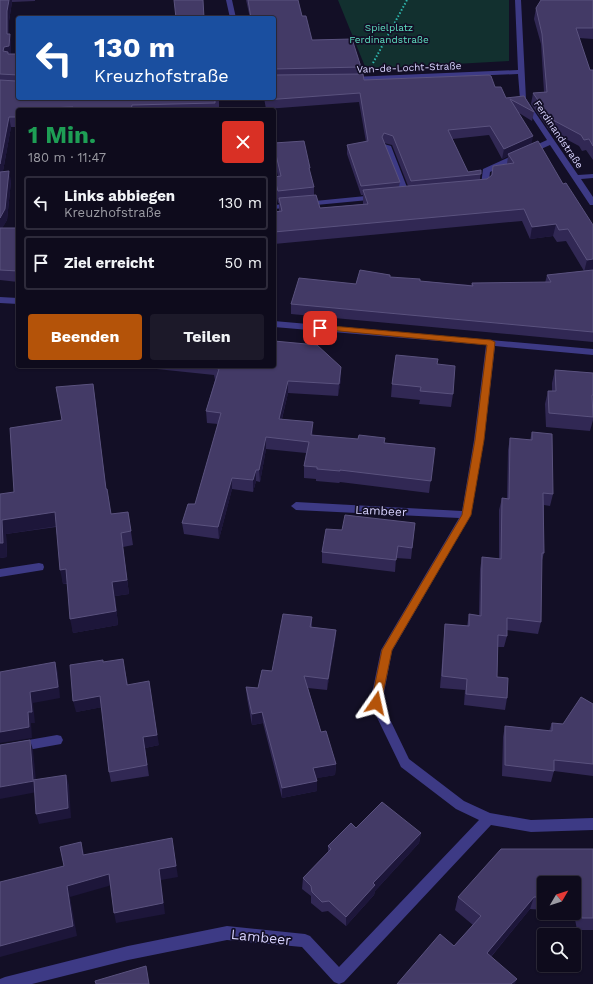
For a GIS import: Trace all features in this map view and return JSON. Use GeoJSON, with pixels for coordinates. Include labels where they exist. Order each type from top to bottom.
{"type":"FeatureCollection","features":[{"type":"Feature","properties":{"kind":"street"},"geometry":{"type":"LineString","coordinates":[[230,0],[233,16]]}},
{"type":"Feature","properties":{"kind":"street","name":"Ferdinandstraße"},"geometry":{"type":"LineString","coordinates":[[518,0],[523,99],[593,203]]}},
{"type":"Feature","properties":{"kind":"street","name":"Van-de-Locht-Straße"},"geometry":{"type":"LineString","coordinates":[[345,79],[521,72]]}},
{"type":"Feature","properties":{"kind":"street"},"geometry":{"type":"LineString","coordinates":[[469,189],[484,187],[486,171],[552,141]]}},
{"type":"Feature","properties":{"kind":"street"},"geometry":{"type":"LineString","coordinates":[[387,146],[406,195]]}},
{"type":"Feature","properties":{"kind":"street"},"geometry":{"type":"LineString","coordinates":[[575,177],[593,176]]}},
{"type":"Feature","properties":{"kind":"street"},"geometry":{"type":"LineString","coordinates":[[276,207],[382,197]]}},
{"type":"Feature","properties":{"kind":"street"},"geometry":{"type":"LineString","coordinates":[[0,300],[16,301]]}},
{"type":"Feature","properties":{"kind":"street"},"geometry":{"type":"LineString","coordinates":[[276,324],[593,352]]}},
{"type":"Feature","properties":{"kind":"street"},"geometry":{"type":"LineString","coordinates":[[491,342],[479,440],[466,515],[387,650],[376,703],[405,763],[460,805],[489,819],[531,826],[593,824]]}},
{"type":"Feature","properties":{"kind":"street","name":"Lambeer"},"geometry":{"type":"LineString","coordinates":[[296,506],[466,515]]}},
{"type":"Feature","properties":{"kind":"street"},"geometry":{"type":"LineString","coordinates":[[0,573],[39,566]]}},
{"type":"Feature","properties":{"kind":"street"},"geometry":{"type":"LineString","coordinates":[[0,750],[57,740]]}},
{"type":"Feature","properties":{"kind":"street","name":"Lambeer"},"geometry":{"type":"LineString","coordinates":[[5,984],[26,977],[128,953],[227,933],[304,941],[339,977],[489,819]]}},
{"type":"Feature","properties":{"kind":"path"},"geometry":{"type":"LineString","coordinates":[[369,79],[370,68],[407,0]]}},
{"type":"Feature","properties":{"kind":"green space","name":"Spielplatz Ferdinandstraße"},"geometry":{"type":"Polygon","coordinates":[[[338,0],[509,0],[509,61],[366,69],[338,0]]]}},
{"type":"Feature","properties":{"kind":"building"},"geometry":{"type":"Polygon","coordinates":[[[0,0],[9,0],[7,11],[7,34],[10,34],[9,46],[4,47],[3,51],[8,52],[8,54],[16,54],[16,75],[0,74],[0,0]]]}},
{"type":"Feature","properties":{"kind":"building"},"geometry":{"type":"Polygon","coordinates":[[[174,0],[203,0],[204,16],[176,16],[174,0]]]}},
{"type":"Feature","properties":{"kind":"building"},"geometry":{"type":"Polygon","coordinates":[[[248,0],[298,0],[302,16],[306,16],[312,40],[352,39],[361,67],[276,69],[276,16],[251,16],[248,0]]]}},
{"type":"Feature","properties":{"kind":"building"},"geometry":{"type":"Polygon","coordinates":[[[541,0],[593,0],[593,28],[576,28],[590,70],[593,70],[593,146],[589,139],[584,140],[581,135],[551,119],[533,93],[547,92],[542,34],[536,8],[541,0]]]}},
{"type":"Feature","properties":{"kind":"building"},"geometry":{"type":"Polygon","coordinates":[[[363,74],[364,80],[489,75],[491,76],[495,87],[501,87],[506,98],[524,96],[534,112],[510,99],[533,136],[504,149],[490,126],[448,130],[468,172],[481,170],[481,174],[411,181],[393,136],[384,133],[382,137],[400,182],[361,186],[347,145],[368,141],[360,93],[276,99],[276,75],[363,74]]]}},
{"type":"Feature","properties":{"kind":"building"},"geometry":{"type":"Polygon","coordinates":[[[0,80],[16,81],[16,100],[215,100],[215,103],[132,105],[131,108],[16,108],[16,117],[9,117],[0,164],[0,80]]]}},
{"type":"Feature","properties":{"kind":"building"},"geometry":{"type":"Polygon","coordinates":[[[304,141],[314,187],[278,191],[276,177],[281,176],[276,155],[276,143],[304,141]]]}},
{"type":"Feature","properties":{"kind":"building"},"geometry":{"type":"Polygon","coordinates":[[[538,141],[563,184],[566,183],[593,225],[593,259],[587,260],[568,229],[559,230],[556,224],[532,227],[524,209],[276,232],[276,212],[282,211],[279,198],[316,195],[320,208],[368,204],[363,190],[487,179],[492,175],[493,166],[514,163],[508,154],[538,141]]]}},
{"type":"Feature","properties":{"kind":"building"},"geometry":{"type":"Polygon","coordinates":[[[9,171],[5,209],[0,218],[0,172],[9,171]]]}},
{"type":"Feature","properties":{"kind":"building"},"geometry":{"type":"Polygon","coordinates":[[[0,228],[16,228],[16,271],[0,270],[0,228]]]}},
{"type":"Feature","properties":{"kind":"building"},"geometry":{"type":"Polygon","coordinates":[[[360,270],[390,275],[390,277],[420,279],[420,281],[473,286],[472,283],[551,282],[547,275],[593,270],[593,332],[291,304],[299,278],[356,284],[360,270]]]}},
{"type":"Feature","properties":{"kind":"building"},"geometry":{"type":"Polygon","coordinates":[[[276,341],[317,345],[341,367],[339,384],[288,381],[279,419],[313,422],[311,435],[358,439],[359,435],[385,438],[384,443],[435,448],[431,481],[340,470],[317,469],[317,467],[304,466],[309,442],[266,437],[259,470],[256,470],[253,480],[232,478],[218,527],[182,523],[188,504],[195,504],[221,413],[206,411],[219,369],[214,368],[276,368],[276,341]]]}},
{"type":"Feature","properties":{"kind":"building"},"geometry":{"type":"Polygon","coordinates":[[[396,355],[438,359],[437,364],[455,366],[453,394],[420,391],[421,387],[392,384],[396,355]]]}},
{"type":"Feature","properties":{"kind":"building"},"geometry":{"type":"Polygon","coordinates":[[[555,370],[593,373],[593,417],[549,413],[548,391],[556,391],[555,370]]]}},
{"type":"Feature","properties":{"kind":"building"},"geometry":{"type":"Polygon","coordinates":[[[93,384],[106,489],[111,514],[128,512],[131,531],[121,533],[127,580],[112,582],[116,611],[70,619],[66,569],[60,570],[55,512],[2,520],[3,543],[0,543],[0,494],[14,492],[10,428],[62,420],[56,387],[93,384]]]}},
{"type":"Feature","properties":{"kind":"building"},"geometry":{"type":"Polygon","coordinates":[[[532,432],[552,434],[553,494],[543,493],[544,553],[542,553],[541,622],[507,618],[507,636],[498,635],[497,677],[508,678],[507,698],[466,694],[467,679],[442,676],[445,624],[469,626],[469,614],[481,616],[482,557],[501,559],[502,498],[509,499],[510,438],[532,440],[532,432]]]}},
{"type":"Feature","properties":{"kind":"building"},"geometry":{"type":"Polygon","coordinates":[[[345,515],[415,523],[412,548],[398,546],[396,560],[322,552],[326,529],[342,530],[345,515]]]}},
{"type":"Feature","properties":{"kind":"building"},"geometry":{"type":"Polygon","coordinates":[[[283,614],[312,617],[310,627],[336,630],[328,679],[304,676],[321,732],[326,731],[336,764],[313,768],[317,781],[282,788],[262,712],[252,714],[246,687],[258,688],[262,670],[272,671],[283,614]]]}},
{"type":"Feature","properties":{"kind":"building"},"geometry":{"type":"Polygon","coordinates":[[[123,659],[127,685],[149,681],[157,735],[143,737],[147,765],[109,772],[100,696],[73,701],[70,665],[103,660],[103,662],[123,659]]]}},
{"type":"Feature","properties":{"kind":"building"},"geometry":{"type":"Polygon","coordinates":[[[55,662],[58,687],[30,692],[32,712],[28,712],[29,727],[0,732],[0,672],[55,662]]]}},
{"type":"Feature","properties":{"kind":"building"},"geometry":{"type":"Polygon","coordinates":[[[581,697],[593,704],[593,764],[554,760],[554,771],[505,765],[505,726],[552,731],[552,723],[563,724],[581,697]]]}},
{"type":"Feature","properties":{"kind":"building"},"geometry":{"type":"Polygon","coordinates":[[[30,740],[33,780],[66,775],[68,808],[36,814],[34,781],[0,787],[0,745],[30,740]]]}},
{"type":"Feature","properties":{"kind":"building"},"geometry":{"type":"Polygon","coordinates":[[[382,802],[421,833],[373,883],[375,885],[346,917],[329,901],[322,902],[312,892],[311,886],[303,878],[331,849],[328,846],[351,823],[356,828],[382,802]]]}},
{"type":"Feature","properties":{"kind":"building"},"geometry":{"type":"Polygon","coordinates":[[[172,838],[176,866],[159,869],[163,903],[114,913],[109,874],[67,886],[73,926],[0,946],[0,882],[64,866],[60,847],[81,842],[83,855],[172,838]]]}},
{"type":"Feature","properties":{"kind":"building"},"geometry":{"type":"Polygon","coordinates":[[[501,849],[593,849],[593,918],[582,918],[581,876],[537,876],[537,897],[534,897],[487,953],[517,979],[511,984],[397,984],[440,934],[454,946],[481,916],[458,897],[501,849]]]}},
{"type":"Feature","properties":{"kind":"building"},"geometry":{"type":"Polygon","coordinates":[[[146,966],[149,984],[96,984],[95,981],[146,966]]]}},
{"type":"Feature","properties":{"kind":"route"},"geometry":{"type":"LineString","coordinates":[[320,328],[491,342],[479,440],[466,515],[387,650],[376,703]]}}]}
